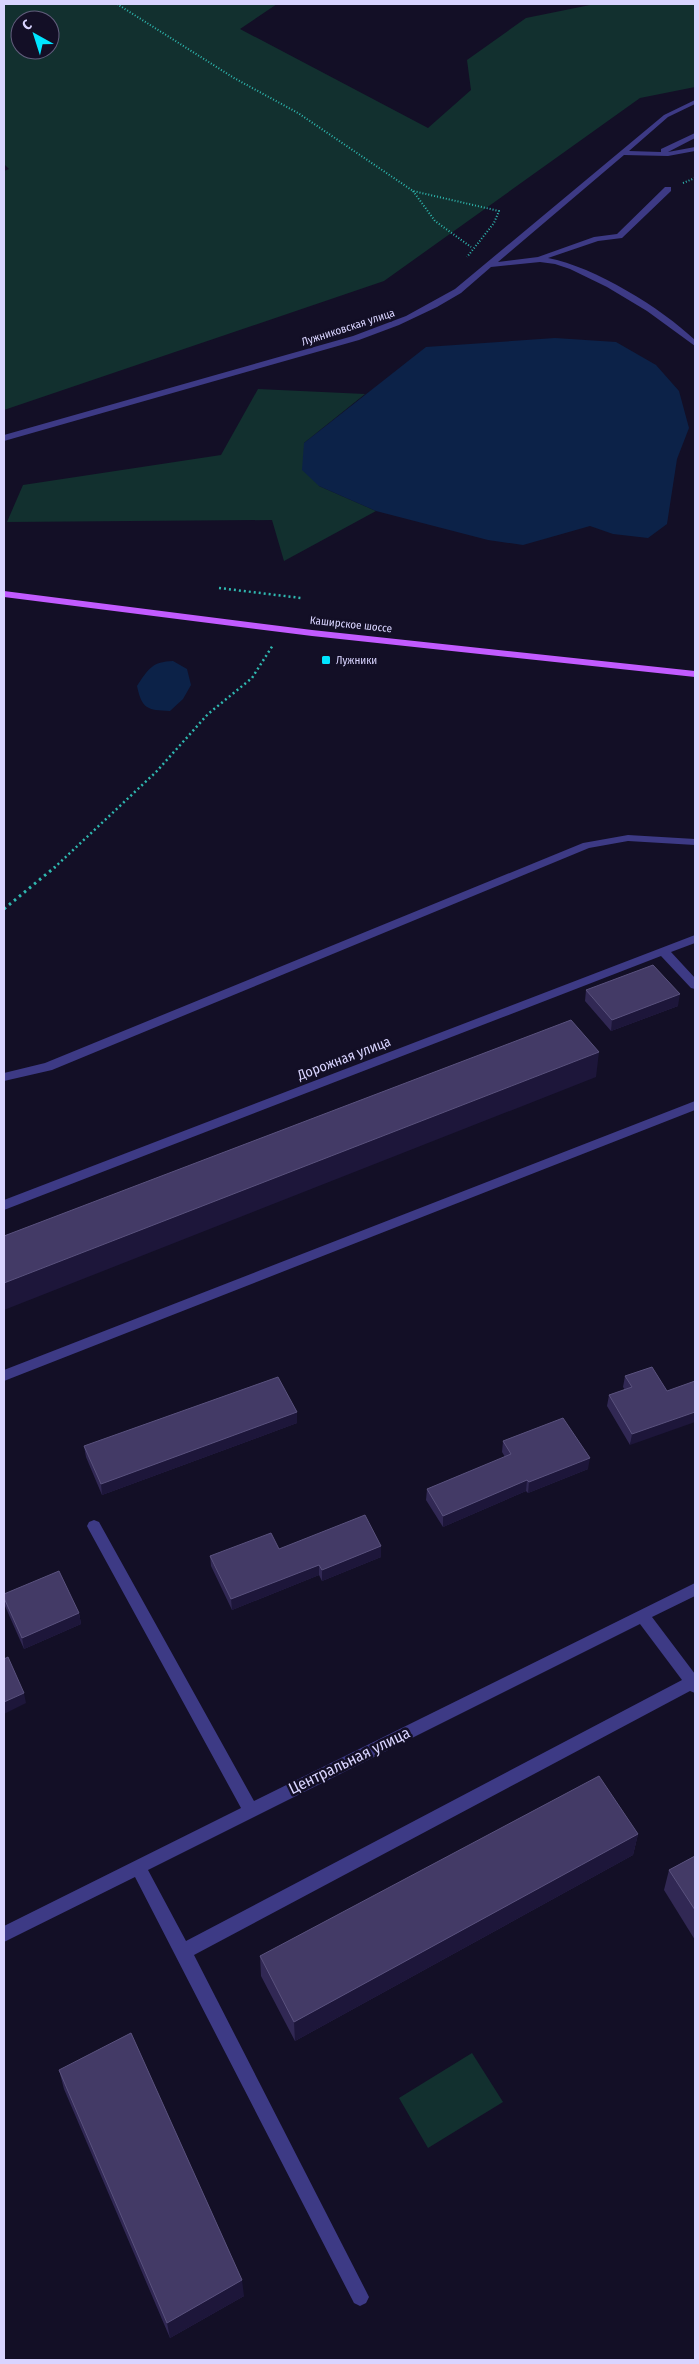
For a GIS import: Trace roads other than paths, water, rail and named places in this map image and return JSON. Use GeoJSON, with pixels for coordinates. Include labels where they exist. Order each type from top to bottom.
{"type":"FeatureCollection","features":[{"type":"Feature","properties":{"kind":"main road","name":"Каширское шоссе"},"geometry":{"type":"LineString","coordinates":[[4,594],[512,656],[695,674]]}},
{"type":"Feature","properties":{"kind":"street","name":"Лужниковская улица"},"geometry":{"type":"LineString","coordinates":[[4,438],[356,338],[399,323],[435,306],[458,290],[666,116],[695,102]]}},
{"type":"Feature","properties":{"kind":"street"},"geometry":{"type":"LineString","coordinates":[[657,154],[695,135]]}},
{"type":"Feature","properties":{"kind":"street"},"geometry":{"type":"LineString","coordinates":[[622,153],[657,154],[695,149]]}},
{"type":"Feature","properties":{"kind":"street"},"geometry":{"type":"LineString","coordinates":[[488,265],[536,260],[597,239],[619,236],[668,189]]}},
{"type":"Feature","properties":{"kind":"street"},"geometry":{"type":"LineString","coordinates":[[536,260],[556,262],[593,278],[681,330],[695,344]]}},
{"type":"Feature","properties":{"kind":"street"},"geometry":{"type":"LineString","coordinates":[[4,1078],[48,1066],[587,845],[628,838],[695,842]]}},
{"type":"Feature","properties":{"kind":"street","name":"Дорожная улица"},"geometry":{"type":"LineString","coordinates":[[4,1206],[695,939]]}},
{"type":"Feature","properties":{"kind":"street"},"geometry":{"type":"LineString","coordinates":[[664,952],[695,985]]}},
{"type":"Feature","properties":{"kind":"street"},"geometry":{"type":"LineString","coordinates":[[4,1376],[695,1105]]}},
{"type":"Feature","properties":{"kind":"street"},"geometry":{"type":"LineString","coordinates":[[94,1526],[250,1809]]}},
{"type":"Feature","properties":{"kind":"street","name":"Центральная улица"},"geometry":{"type":"LineString","coordinates":[[4,1934],[250,1809],[695,1589]]}},
{"type":"Feature","properties":{"kind":"street"},"geometry":{"type":"LineString","coordinates":[[183,1952],[694,1683],[642,1615]]}},
{"type":"Feature","properties":{"kind":"street"},"geometry":{"type":"LineString","coordinates":[[138,1867],[360,2296]]}},
{"type":"Feature","properties":{"kind":"water"},"geometry":{"type":"Polygon","coordinates":[[[555,338],[616,342],[656,365],[679,391],[689,428],[677,459],[667,524],[648,538],[613,534],[590,526],[523,545],[488,540],[376,511],[319,486],[302,470],[304,443],[426,347],[555,338]]]}},
{"type":"Feature","properties":{"kind":"water"},"geometry":{"type":"Polygon","coordinates":[[[173,661],[187,669],[191,685],[183,699],[170,711],[147,707],[141,699],[137,686],[152,667],[160,663],[173,661]]]}},
{"type":"Feature","properties":{"kind":"place","name":"Лужники"},"geometry":{"type":"Point","coordinates":[326,660]}}]}
